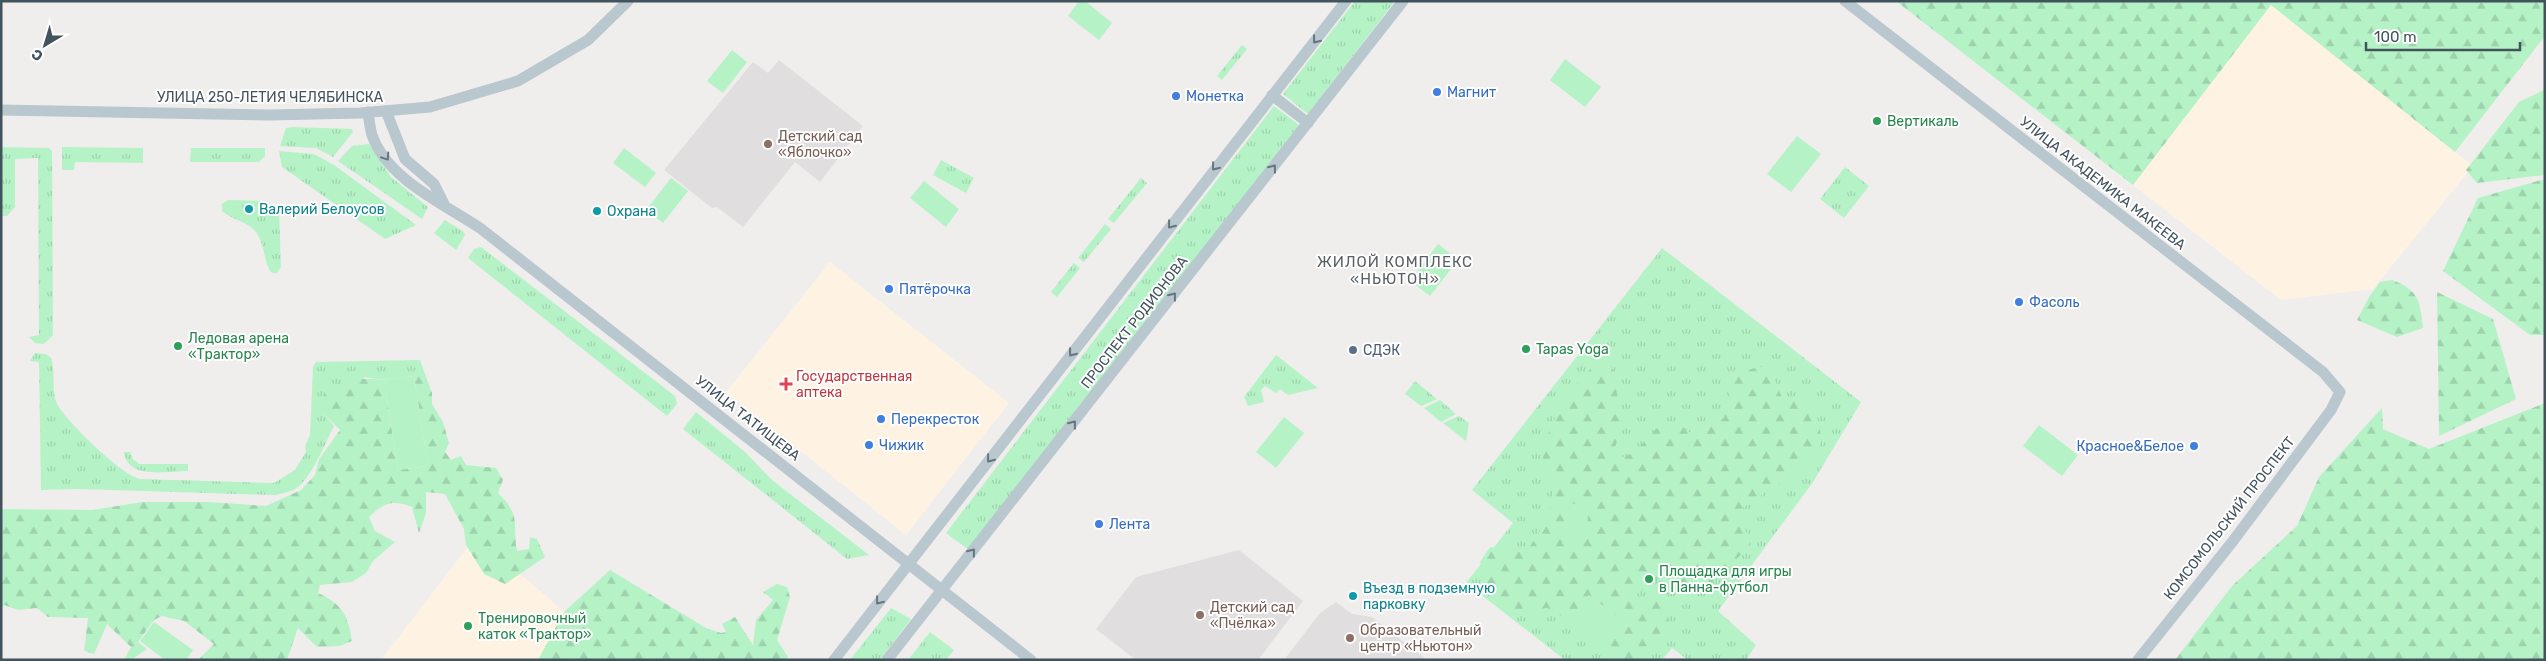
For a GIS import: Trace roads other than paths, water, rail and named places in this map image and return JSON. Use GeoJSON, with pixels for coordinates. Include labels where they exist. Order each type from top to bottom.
{"type":"FeatureCollection","features":[{"type":"Feature","properties":{"kind":"street","name":"УЛИЦА 250-ЛЕТИЯ ЧЕЛЯБИНСКА"},"geometry":{"type":"LineString","coordinates":[[1,110],[270,114],[368,112],[430,107],[518,81],[588,40],[628,1]]}},
{"type":"Feature","properties":{"kind":"street"},"geometry":{"type":"LineString","coordinates":[[834,660],[1346,1]]}},
{"type":"Feature","properties":{"kind":"street","name":"ПРОСПЕКТ РОДИОНОВА"},"geometry":{"type":"LineString","coordinates":[[887,660],[1403,1]]}},
{"type":"Feature","properties":{"kind":"street","name":"УЛИЦА АКАДЕМИКА МАКЕЕВА"},"geometry":{"type":"LineString","coordinates":[[1846,1],[2323,372],[2340,392]]}},
{"type":"Feature","properties":{"kind":"street"},"geometry":{"type":"LineString","coordinates":[[1272,95],[1308,123]]}},
{"type":"Feature","properties":{"kind":"street","name":"УЛИЦА ТАТИЩЕВА"},"geometry":{"type":"LineString","coordinates":[[386,111],[405,159],[434,184],[444,204]]}},
{"type":"Feature","properties":{"kind":"street","name":"УЛИЦА ТАТИЩЕВА"},"geometry":{"type":"LineString","coordinates":[[368,112],[372,136],[394,169],[425,194],[480,228],[1031,660]]}},
{"type":"Feature","properties":{"kind":"street","name":"КОМСОМОЛЬСКИЙ ПРОСПЕКТ"},"geometry":{"type":"LineString","coordinates":[[2138,660],[2245,525],[2331,410],[2340,392]]}},
{"type":"Feature","properties":{"kind":"place","name":"Магнит"},"geometry":{"type":"Point","coordinates":[1437,92]}},
{"type":"Feature","properties":{"kind":"place","name":"Монетка"},"geometry":{"type":"Point","coordinates":[1176,96]}},
{"type":"Feature","properties":{"kind":"place","name":"Вертикаль"},"geometry":{"type":"Point","coordinates":[1877,121]}},
{"type":"Feature","properties":{"kind":"place","name":"Детский сад «Яблочко»"},"geometry":{"type":"Point","coordinates":[768,144]}},
{"type":"Feature","properties":{"kind":"place","name":"Валерий Белоусов"},"geometry":{"type":"Point","coordinates":[249,209]}},
{"type":"Feature","properties":{"kind":"place","name":"Охрана"},"geometry":{"type":"Point","coordinates":[597,211]}},
{"type":"Feature","properties":{"kind":"place","name":"Пятёрочка"},"geometry":{"type":"Point","coordinates":[889,289]}},
{"type":"Feature","properties":{"kind":"place","name":"Фасоль"},"geometry":{"type":"Point","coordinates":[2019,302]}},
{"type":"Feature","properties":{"kind":"place","name":"Ледовая арена «Трактор»"},"geometry":{"type":"Point","coordinates":[178,346]}},
{"type":"Feature","properties":{"kind":"place","name":"Tapas Yoga"},"geometry":{"type":"Point","coordinates":[1526,349]}},
{"type":"Feature","properties":{"kind":"place","name":"СДЭК"},"geometry":{"type":"Point","coordinates":[1353,350]}},
{"type":"Feature","properties":{"kind":"place","name":"Государственная аптека"},"geometry":{"type":"Point","coordinates":[786,384]}},
{"type":"Feature","properties":{"kind":"place","name":"Перекресток"},"geometry":{"type":"Point","coordinates":[881,419]}},
{"type":"Feature","properties":{"kind":"place","name":"Чижик"},"geometry":{"type":"Point","coordinates":[869,445]}},
{"type":"Feature","properties":{"kind":"place","name":"Красное&Белое"},"geometry":{"type":"Point","coordinates":[2194,446]}},
{"type":"Feature","properties":{"kind":"place","name":"Лента"},"geometry":{"type":"Point","coordinates":[1099,524]}},
{"type":"Feature","properties":{"kind":"place","name":"Площадка для игры в Панна-футбол"},"geometry":{"type":"Point","coordinates":[1649,579]}},
{"type":"Feature","properties":{"kind":"place","name":"Въезд в подземную парковку"},"geometry":{"type":"Point","coordinates":[1353,596]}},
{"type":"Feature","properties":{"kind":"place","name":"Детский сад «Пчёлка»"},"geometry":{"type":"Point","coordinates":[1200,615]}},
{"type":"Feature","properties":{"kind":"place","name":"Тренировочный каток «Трактор»"},"geometry":{"type":"Point","coordinates":[468,626]}},
{"type":"Feature","properties":{"kind":"place","name":"Образовательный центр «Ньютон»"},"geometry":{"type":"Point","coordinates":[1350,638]}},
{"type":"Feature","properties":{"kind":"district","name":"ЖИЛОЙ КОМПЛЕКС «НЬЮТОН»"},"geometry":{"type":"Point","coordinates":[1395,270]}}]}
